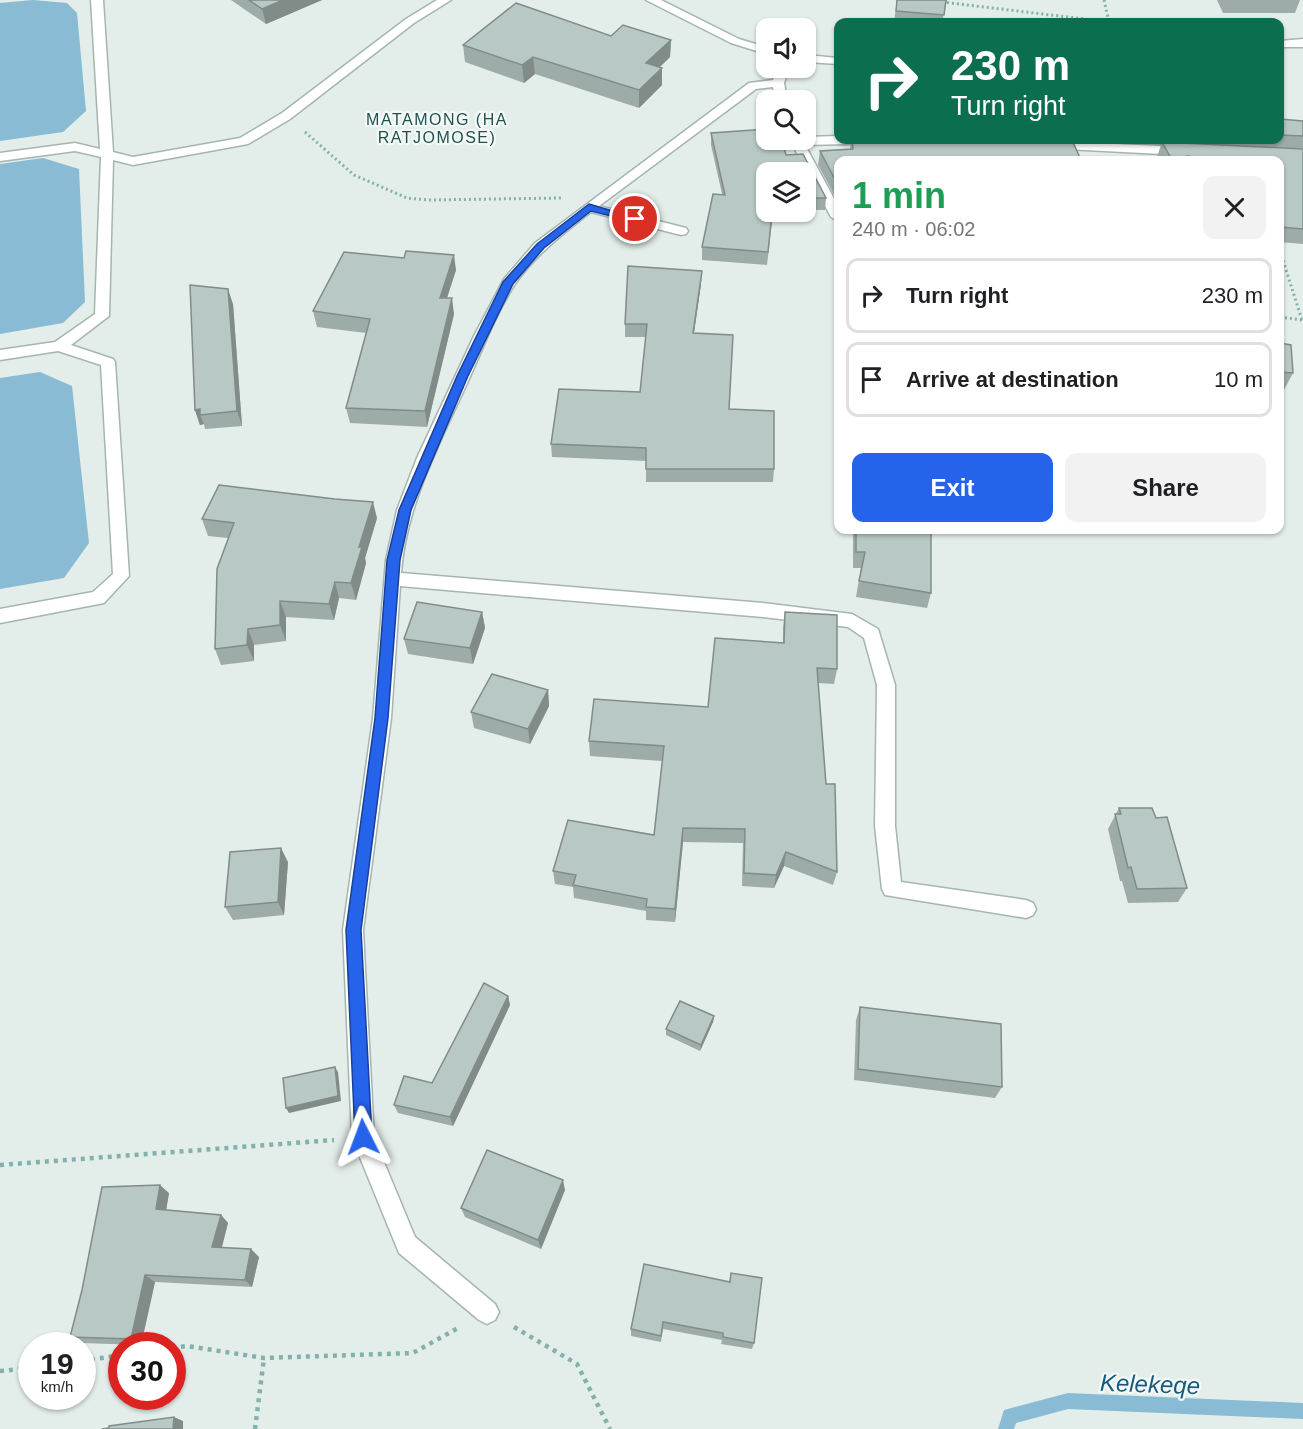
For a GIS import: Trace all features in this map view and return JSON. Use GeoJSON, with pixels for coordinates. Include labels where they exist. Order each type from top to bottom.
{"type":"FeatureCollection","features":[{"type":"Feature","properties":{"kind":"street"},"geometry":{"type":"LineString","coordinates":[[0,355],[59,346],[102,316],[107,154],[98,0]]}},
{"type":"Feature","properties":{"kind":"street"},"geometry":{"type":"LineString","coordinates":[[0,157],[75,147],[133,161],[244,141],[286,116],[410,21],[445,0]]}},
{"type":"Feature","properties":{"kind":"street"},"geometry":{"type":"LineString","coordinates":[[652,0],[735,41],[756,48]]}},
{"type":"Feature","properties":{"kind":"street"},"geometry":{"type":"LineString","coordinates":[[1284,44],[1303,43]]}},
{"type":"Feature","properties":{"kind":"street"},"geometry":{"type":"LineString","coordinates":[[816,60],[834,62]]}},
{"type":"Feature","properties":{"kind":"street"},"geometry":{"type":"LineString","coordinates":[[779,78],[779,90]]}},
{"type":"Feature","properties":{"kind":"street"},"geometry":{"type":"LineString","coordinates":[[487,1312],[407,1245],[363,1137],[353,930],[382,718],[392,579],[405,510],[467,366],[508,282],[540,246],[596,202],[753,86],[778,82]]}},
{"type":"Feature","properties":{"kind":"street"},"geometry":{"type":"LineString","coordinates":[[816,140],[834,140]]}},
{"type":"Feature","properties":{"kind":"street"},"geometry":{"type":"LineString","coordinates":[[1040,145],[1189,152]]}},
{"type":"Feature","properties":{"kind":"street"},"geometry":{"type":"LineString","coordinates":[[802,150],[834,208]]}},
{"type":"Feature","properties":{"kind":"street"},"geometry":{"type":"LineString","coordinates":[[596,202],[681,231]]}},
{"type":"Feature","properties":{"kind":"street"},"geometry":{"type":"LineString","coordinates":[[0,616],[98,598],[121,576],[108,362],[59,346]]}},
{"type":"Feature","properties":{"kind":"street"},"geometry":{"type":"LineString","coordinates":[[392,579],[763,610],[852,621],[872,634],[886,685],[885,826],[892,889],[1026,909]]}},
{"type":"Feature","properties":{"kind":"path"},"geometry":{"type":"LineString","coordinates":[[1104,0],[1108,18]]}},
{"type":"Feature","properties":{"kind":"path"},"geometry":{"type":"LineString","coordinates":[[941,2],[1075,18]]}},
{"type":"Feature","properties":{"kind":"path"},"geometry":{"type":"LineString","coordinates":[[286,116],[354,175],[407,198],[596,202]]}},
{"type":"Feature","properties":{"kind":"path"},"geometry":{"type":"LineString","coordinates":[[1284,262],[1303,320],[1284,318]]}},
{"type":"Feature","properties":{"kind":"path"},"geometry":{"type":"LineString","coordinates":[[0,1165],[363,1137]]}},
{"type":"Feature","properties":{"kind":"path"},"geometry":{"type":"LineString","coordinates":[[186,1346],[264,1358],[413,1353],[487,1312],[577,1364],[610,1429]]}},
{"type":"Feature","properties":{"kind":"path"},"geometry":{"type":"LineString","coordinates":[[255,1429],[264,1358]]}},
{"type":"Feature","properties":{"kind":"path"},"geometry":{"type":"LineString","coordinates":[[0,1371],[18,1369]]}},
{"type":"Feature","properties":{"kind":"water"},"geometry":{"type":"Polygon","coordinates":[[[33,0],[67,3],[77,13],[86,111],[63,132],[0,141],[0,3],[33,0]]]}},
{"type":"Feature","properties":{"kind":"water"},"geometry":{"type":"Polygon","coordinates":[[[43,158],[79,169],[85,302],[63,323],[0,334],[0,164],[43,158]]]}},
{"type":"Feature","properties":{"kind":"water"},"geometry":{"type":"Polygon","coordinates":[[[40,372],[72,386],[89,543],[64,578],[0,589],[0,378],[40,372]]]}},
{"type":"Feature","properties":{"kind":"building"},"geometry":{"type":"Polygon","coordinates":[[[249,0],[283,0],[262,9],[249,0]]]}},
{"type":"Feature","properties":{"kind":"building"},"geometry":{"type":"Polygon","coordinates":[[[897,0],[946,0],[944,15],[896,11],[897,0]]]}},
{"type":"Feature","properties":{"kind":"building"},"geometry":{"type":"Polygon","coordinates":[[[516,3],[611,36],[623,25],[671,40],[646,63],[662,68],[639,90],[533,57],[522,65],[463,45],[516,3]]]}},
{"type":"Feature","properties":{"kind":"building"},"geometry":{"type":"Polygon","coordinates":[[[1284,119],[1303,121],[1303,136],[1284,135],[1284,119]]]}},
{"type":"Feature","properties":{"kind":"building"},"geometry":{"type":"Polygon","coordinates":[[[756,130],[756,150],[785,150],[786,155],[803,154],[807,162],[756,162],[756,222],[771,222],[768,252],[702,247],[713,194],[725,195],[711,133],[756,130]]]}},
{"type":"Feature","properties":{"kind":"building"},"geometry":{"type":"Polygon","coordinates":[[[852,144],[1074,144],[1079,156],[834,156],[834,177],[820,151],[853,149],[852,144]]]}},
{"type":"Feature","properties":{"kind":"building"},"geometry":{"type":"Polygon","coordinates":[[[1163,144],[1303,149],[1303,229],[1284,227],[1284,156],[1170,156],[1163,144]]]}},
{"type":"Feature","properties":{"kind":"building"},"geometry":{"type":"Polygon","coordinates":[[[816,179],[826,198],[816,198],[816,179]]]}},
{"type":"Feature","properties":{"kind":"building"},"geometry":{"type":"Polygon","coordinates":[[[406,251],[454,255],[440,298],[452,298],[425,411],[346,408],[370,319],[313,311],[344,252],[404,258],[406,251]]]}},
{"type":"Feature","properties":{"kind":"building"},"geometry":{"type":"Polygon","coordinates":[[[628,266],[702,271],[693,333],[733,335],[729,409],[774,411],[774,469],[646,469],[646,448],[551,444],[559,389],[640,392],[647,324],[625,324],[628,266]]]}},
{"type":"Feature","properties":{"kind":"building"},"geometry":{"type":"Polygon","coordinates":[[[190,285],[228,289],[237,411],[200,415],[200,409],[195,410],[190,285]]]}},
{"type":"Feature","properties":{"kind":"building"},"geometry":{"type":"Polygon","coordinates":[[[1284,344],[1291,345],[1293,373],[1284,372],[1284,344]]]}},
{"type":"Feature","properties":{"kind":"building"},"geometry":{"type":"Polygon","coordinates":[[[219,485],[373,502],[351,583],[335,582],[329,604],[280,601],[280,625],[248,629],[247,645],[215,649],[217,569],[234,523],[202,519],[219,485]]]}},
{"type":"Feature","properties":{"kind":"building"},"geometry":{"type":"Polygon","coordinates":[[[856,534],[931,534],[931,593],[859,581],[865,552],[856,552],[856,534]]]}},
{"type":"Feature","properties":{"kind":"building"},"geometry":{"type":"Polygon","coordinates":[[[417,602],[482,612],[470,648],[404,639],[417,602]]]}},
{"type":"Feature","properties":{"kind":"building"},"geometry":{"type":"Polygon","coordinates":[[[785,612],[837,615],[837,669],[817,668],[826,784],[835,784],[837,872],[786,852],[776,875],[744,873],[745,829],[683,828],[675,909],[646,907],[647,899],[573,885],[576,875],[553,871],[568,820],[654,835],[664,746],[589,741],[594,699],[708,707],[715,638],[784,643],[785,612]]]}},
{"type":"Feature","properties":{"kind":"building"},"geometry":{"type":"Polygon","coordinates":[[[492,674],[548,690],[528,729],[471,712],[492,674]]]}},
{"type":"Feature","properties":{"kind":"building"},"geometry":{"type":"Polygon","coordinates":[[[1119,808],[1152,808],[1156,818],[1167,817],[1187,888],[1137,889],[1131,867],[1128,868],[1115,814],[1121,814],[1119,808]]]}},
{"type":"Feature","properties":{"kind":"building"},"geometry":{"type":"Polygon","coordinates":[[[281,848],[278,902],[225,907],[230,852],[281,848]]]}},
{"type":"Feature","properties":{"kind":"building"},"geometry":{"type":"Polygon","coordinates":[[[484,983],[508,996],[450,1117],[394,1105],[404,1076],[432,1083],[484,983]]]}},
{"type":"Feature","properties":{"kind":"building"},"geometry":{"type":"Polygon","coordinates":[[[680,1001],[714,1016],[701,1045],[666,1029],[680,1001]]]}},
{"type":"Feature","properties":{"kind":"building"},"geometry":{"type":"Polygon","coordinates":[[[860,1007],[1001,1024],[1002,1087],[858,1069],[860,1007]]]}},
{"type":"Feature","properties":{"kind":"building"},"geometry":{"type":"Polygon","coordinates":[[[335,1067],[338,1096],[286,1108],[283,1078],[335,1067]]]}},
{"type":"Feature","properties":{"kind":"building"},"geometry":{"type":"Polygon","coordinates":[[[487,1150],[563,1180],[538,1240],[461,1208],[487,1150]]]}},
{"type":"Feature","properties":{"kind":"building"},"geometry":{"type":"Polygon","coordinates":[[[160,1185],[156,1209],[221,1215],[212,1247],[251,1249],[245,1280],[145,1275],[133,1332],[108,1332],[108,1338],[96,1338],[96,1332],[71,1332],[102,1187],[160,1185]]]}},
{"type":"Feature","properties":{"kind":"building"},"geometry":{"type":"Polygon","coordinates":[[[644,1264],[730,1282],[731,1273],[762,1278],[754,1343],[723,1337],[723,1333],[663,1322],[661,1336],[631,1329],[644,1264]]]}},
{"type":"Feature","properties":{"kind":"building"},"geometry":{"type":"Polygon","coordinates":[[[174,1417],[173,1429],[102,1429],[109,1428],[109,1426],[174,1417]]]}},
{"type":"Feature","properties":{"kind":"waterway","name":"Kelekeqe"},"geometry":{"type":"LineString","coordinates":[[1006,1429],[1010,1416],[1068,1401],[1303,1411]]}},
{"type":"Feature","properties":{"kind":"district","name":"MATAMONG (HA RATJOMOSE)"},"geometry":{"type":"Point","coordinates":[437,128]}},
{"type":"Feature","properties":{"kind":"route"},"geometry":{"type":"LineString","coordinates":[[363,1137],[353,930],[382,718],[394,560],[405,510],[425,458],[462,376],[508,282],[540,246],[589,207],[635,219]]}}]}
